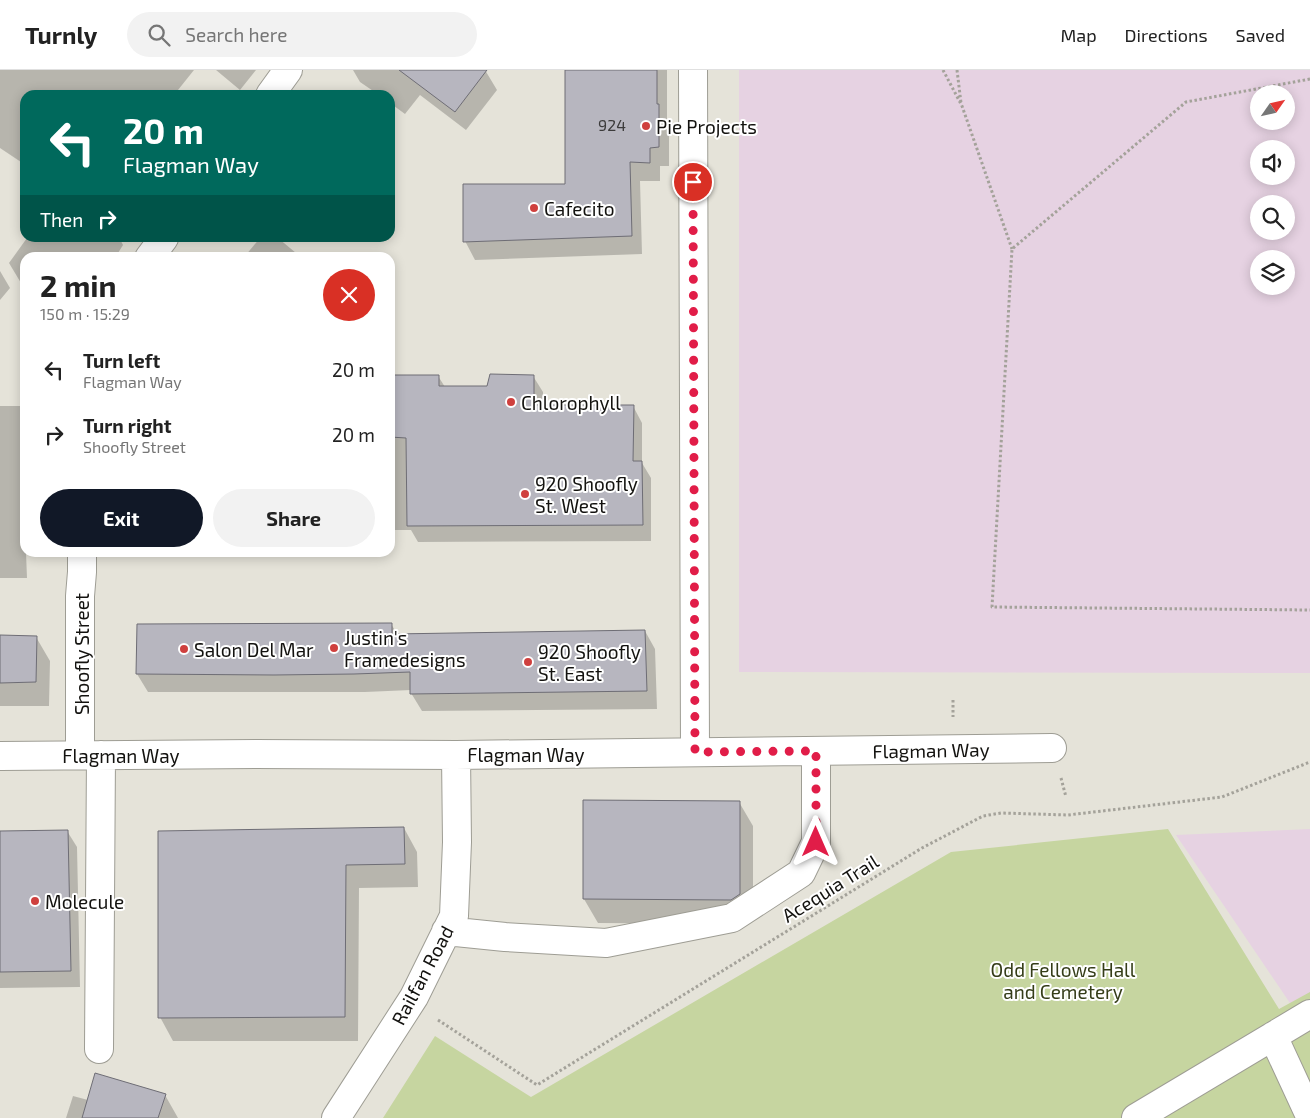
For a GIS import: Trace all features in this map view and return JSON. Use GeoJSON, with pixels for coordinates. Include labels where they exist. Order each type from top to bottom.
{"type":"FeatureCollection","features":[{"type":"Feature","properties":{"kind":"street"},"geometry":{"type":"LineString","coordinates":[[274,90],[288,70]]}},
{"type":"Feature","properties":{"kind":"street"},"geometry":{"type":"LineString","coordinates":[[693,70],[695,752]]}},
{"type":"Feature","properties":{"kind":"street","name":"Shoofly Street"},"geometry":{"type":"LineString","coordinates":[[82,557],[80,596],[91,755],[99,1049]]}},
{"type":"Feature","properties":{"kind":"street","name":"Flagman Way"},"geometry":{"type":"LineString","coordinates":[[0,756],[456,755],[1052,748]]}},
{"type":"Feature","properties":{"kind":"street"},"geometry":{"type":"LineString","coordinates":[[446,931],[606,943],[732,918],[801,873],[816,842],[816,751]]}},
{"type":"Feature","properties":{"kind":"street","name":"Railfan Road"},"geometry":{"type":"LineString","coordinates":[[336,1118],[414,997],[454,916],[457,842],[456,755]]}},
{"type":"Feature","properties":{"kind":"street"},"geometry":{"type":"LineString","coordinates":[[1136,1118],[1310,1014]]}},
{"type":"Feature","properties":{"kind":"street"},"geometry":{"type":"LineString","coordinates":[[1273,1036],[1310,1116]]}},
{"type":"Feature","properties":{"kind":"path"},"geometry":{"type":"LineString","coordinates":[[943,70],[962,106],[1012,249],[992,607],[1310,610]]}},
{"type":"Feature","properties":{"kind":"path"},"geometry":{"type":"LineString","coordinates":[[958,70],[962,106]]}},
{"type":"Feature","properties":{"kind":"path"},"geometry":{"type":"LineString","coordinates":[[1012,249],[1186,102],[1310,79]]}},
{"type":"Feature","properties":{"kind":"path","name":"Acequia Trail"},"geometry":{"type":"LineString","coordinates":[[414,997],[434,1017],[537,1084],[922,848],[983,816],[1000,813],[1068,815],[1222,797],[1310,762]]}},
{"type":"Feature","properties":{"kind":"shaded area"},"geometry":{"type":"Polygon","coordinates":[[[739,70],[1310,70],[1310,673],[739,672],[739,70]]]}},
{"type":"Feature","properties":{"kind":"shaded area"},"geometry":{"type":"Polygon","coordinates":[[[1310,829],[1310,995],[1292,1006],[1176,835],[1310,829]]]}},
{"type":"Feature","properties":{"kind":"green space","name":"Odd Fellows Hall and Cemetery"},"geometry":{"type":"Polygon","coordinates":[[[1168,829],[1279,1009],[1310,992],[1310,1118],[383,1118],[435,1036],[531,1097],[951,852],[1168,829]]]}},
{"type":"Feature","properties":{"kind":"building"},"geometry":{"type":"Polygon","coordinates":[[[399,70],[487,70],[455,112],[399,70]]]}},
{"type":"Feature","properties":{"kind":"building"},"geometry":{"type":"Polygon","coordinates":[[[565,70],[657,70],[659,147],[650,148],[650,163],[630,162],[632,236],[463,242],[463,184],[565,184],[565,70]]]}},
{"type":"Feature","properties":{"kind":"building"},"geometry":{"type":"Polygon","coordinates":[[[490,374],[534,375],[534,405],[634,405],[633,461],[642,461],[643,525],[407,526],[406,438],[395,437],[395,375],[439,375],[439,386],[487,386],[490,374]]]}},
{"type":"Feature","properties":{"kind":"building"},"geometry":{"type":"Polygon","coordinates":[[[392,623],[392,634],[645,630],[647,691],[410,694],[410,672],[274,675],[136,674],[137,624],[392,623]]]}},
{"type":"Feature","properties":{"kind":"building"},"geometry":{"type":"Polygon","coordinates":[[[0,635],[37,636],[36,682],[0,683],[0,635]]]}},
{"type":"Feature","properties":{"kind":"building"},"geometry":{"type":"Polygon","coordinates":[[[583,800],[740,801],[740,894],[731,900],[583,899],[583,800]]]}},
{"type":"Feature","properties":{"kind":"building"},"geometry":{"type":"Polygon","coordinates":[[[404,827],[405,864],[346,865],[345,1017],[158,1018],[158,831],[404,827]]]}},
{"type":"Feature","properties":{"kind":"building","name":"Molecule"},"geometry":{"type":"Polygon","coordinates":[[[68,830],[71,971],[0,972],[0,831],[68,830]]]}},
{"type":"Feature","properties":{"kind":"building"},"geometry":{"type":"Polygon","coordinates":[[[95,1073],[166,1094],[158,1118],[82,1118],[95,1073]]]}},
{"type":"Feature","properties":{"kind":"place","name":"Pie Projects"},"geometry":{"type":"Point","coordinates":[646,126]}},
{"type":"Feature","properties":{"kind":"place","name":"Cafecito"},"geometry":{"type":"Point","coordinates":[534,208]}},
{"type":"Feature","properties":{"kind":"place","name":"Chlorophyll"},"geometry":{"type":"Point","coordinates":[511,402]}},
{"type":"Feature","properties":{"kind":"place","name":"920 Shoofly St. West"},"geometry":{"type":"Point","coordinates":[525,494]}},
{"type":"Feature","properties":{"kind":"place","name":"Justin's Framedesigns"},"geometry":{"type":"Point","coordinates":[334,648]}},
{"type":"Feature","properties":{"kind":"place","name":"Salon Del Mar"},"geometry":{"type":"Point","coordinates":[184,649]}},
{"type":"Feature","properties":{"kind":"place","name":"920 Shoofly St. East"},"geometry":{"type":"Point","coordinates":[528,662]}},
{"type":"Feature","properties":{"kind":"place","name":"Molecule"},"geometry":{"type":"Point","coordinates":[35,901]}},
{"type":"Feature","properties":{"kind":"route"},"geometry":{"type":"LineString","coordinates":[[693,182],[695,752],[816,751],[816,842]]}}]}
